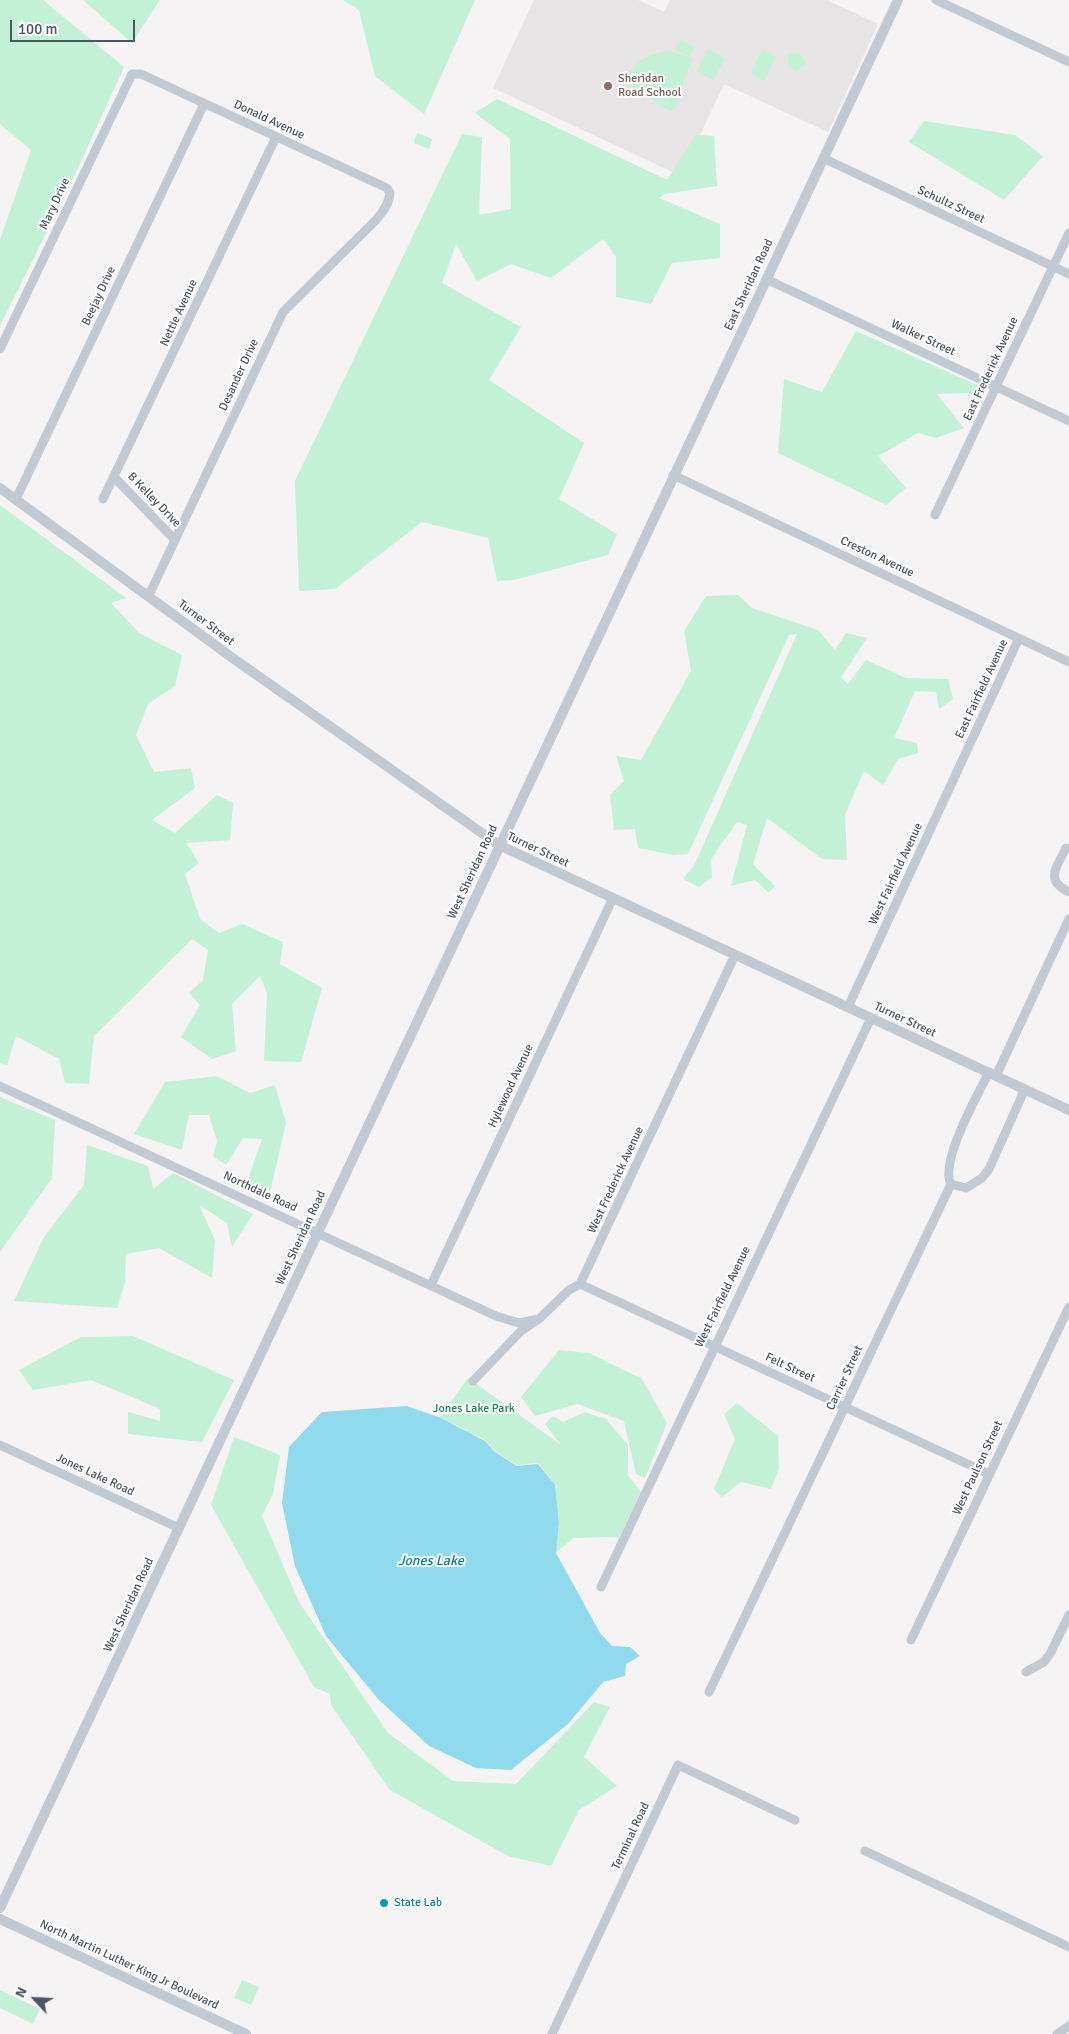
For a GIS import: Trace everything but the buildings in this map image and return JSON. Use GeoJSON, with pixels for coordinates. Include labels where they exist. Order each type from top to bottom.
{"type":"FeatureCollection","features":[{"type":"Feature","properties":{"kind":"street","name":"East Sheridan Road"},"geometry":{"type":"LineString","coordinates":[[624,580],[898,0]]}},
{"type":"Feature","properties":{"kind":"street"},"geometry":{"type":"LineString","coordinates":[[936,0],[1069,62]]}},
{"type":"Feature","properties":{"kind":"street","name":"Donald Avenue"},"geometry":{"type":"LineString","coordinates":[[136,73],[387,188],[390,192]]}},
{"type":"Feature","properties":{"kind":"street","name":"Mary Drive"},"geometry":{"type":"LineString","coordinates":[[0,349],[128,78],[136,73]]}},
{"type":"Feature","properties":{"kind":"street","name":"Beejay Drive"},"geometry":{"type":"LineString","coordinates":[[16,499],[204,104]]}},
{"type":"Feature","properties":{"kind":"street","name":"Nettie Avenue"},"geometry":{"type":"LineString","coordinates":[[103,499],[276,137]]}},
{"type":"Feature","properties":{"kind":"street","name":"Schultz Street"},"geometry":{"type":"LineString","coordinates":[[823,158],[1069,274]]}},
{"type":"Feature","properties":{"kind":"street","name":"Desander Drive"},"geometry":{"type":"LineString","coordinates":[[149,595],[283,312],[376,220],[390,199],[390,192]]}},
{"type":"Feature","properties":{"kind":"street","name":"East Frederick Avenue"},"geometry":{"type":"LineString","coordinates":[[935,515],[1069,232]]}},
{"type":"Feature","properties":{"kind":"street","name":"Walker Street"},"geometry":{"type":"LineString","coordinates":[[766,278],[1069,422]]}},
{"type":"Feature","properties":{"kind":"street","name":"Creston Avenue"},"geometry":{"type":"LineString","coordinates":[[673,475],[1069,662]]}},
{"type":"Feature","properties":{"kind":"street","name":"B Kelley Drive"},"geometry":{"type":"LineString","coordinates":[[114,478],[175,540]]}},
{"type":"Feature","properties":{"kind":"street","name":"Turner Street"},"geometry":{"type":"LineString","coordinates":[[0,488],[248,669],[499,846],[1069,1110]]}},
{"type":"Feature","properties":{"kind":"street","name":"West Sheridan Road"},"geometry":{"type":"LineString","coordinates":[[0,1908],[624,580]]}},
{"type":"Feature","properties":{"kind":"street","name":"East Fairfield Avenue"},"geometry":{"type":"LineString","coordinates":[[967,750],[1019,638]]}},
{"type":"Feature","properties":{"kind":"street","name":"West Fairfield Avenue"},"geometry":{"type":"LineString","coordinates":[[848,1007],[967,750]]}},
{"type":"Feature","properties":{"kind":"street"},"geometry":{"type":"LineString","coordinates":[[1069,849],[1066,848],[1054,873],[1054,878],[1059,887],[1069,892]]}},
{"type":"Feature","properties":{"kind":"street","name":"Hylewood Avenue"},"geometry":{"type":"LineString","coordinates":[[431,1285],[613,898]]}},
{"type":"Feature","properties":{"kind":"street","name":"Carrier Street"},"geometry":{"type":"LineString","coordinates":[[708,1692],[951,1184],[948,1179],[948,1166],[952,1150],[993,1074],[1069,919]]}},
{"type":"Feature","properties":{"kind":"street","name":"West Frederick Avenue"},"geometry":{"type":"LineString","coordinates":[[473,1381],[521,1331],[539,1319],[569,1290],[580,1284],[735,956]]}},
{"type":"Feature","properties":{"kind":"street","name":"West Fairfield Avenue"},"geometry":{"type":"LineString","coordinates":[[600,1587],[871,1018]]}},
{"type":"Feature","properties":{"kind":"street","name":"Northdale Road"},"geometry":{"type":"LineString","coordinates":[[0,1086],[507,1320],[519,1323],[539,1319]]}},
{"type":"Feature","properties":{"kind":"street"},"geometry":{"type":"LineString","coordinates":[[951,1184],[966,1188],[982,1178],[989,1169],[1025,1089]]}},
{"type":"Feature","properties":{"kind":"street","name":"Felt Street"},"geometry":{"type":"LineString","coordinates":[[580,1284],[989,1474]]}},
{"type":"Feature","properties":{"kind":"street","name":"West Paulson Street"},"geometry":{"type":"LineString","coordinates":[[911,1640],[1069,1308]]}},
{"type":"Feature","properties":{"kind":"street","name":"Jones Lake Road"},"geometry":{"type":"LineString","coordinates":[[0,1445],[179,1528]]}},
{"type":"Feature","properties":{"kind":"street"},"geometry":{"type":"LineString","coordinates":[[1026,1672],[1044,1662],[1069,1615]]}},
{"type":"Feature","properties":{"kind":"street","name":"Terminal Road"},"geometry":{"type":"LineString","coordinates":[[552,2034],[678,1765],[795,1820]]}},
{"type":"Feature","properties":{"kind":"street"},"geometry":{"type":"LineString","coordinates":[[865,1851],[1069,1947]]}},
{"type":"Feature","properties":{"kind":"street","name":"North Martin Luther King Jr Boulevard"},"geometry":{"type":"LineString","coordinates":[[0,1918],[246,2034]]}},
{"type":"Feature","properties":{"kind":"street"},"geometry":{"type":"LineString","coordinates":[[1058,2034],[1069,2026]]}},
{"type":"Feature","properties":{"kind":"shaded area","name":"Sheridan Road School"},"geometry":{"type":"Polygon","coordinates":[[[534,0],[638,0],[664,12],[670,0],[827,0],[878,24],[828,132],[724,84],[681,176],[493,88],[534,0]]]}},
{"type":"Feature","properties":{"kind":"green space"},"geometry":{"type":"Polygon","coordinates":[[[0,0],[43,0],[124,67],[72,181],[0,326],[0,240],[31,150],[0,124],[0,0]]]}},
{"type":"Feature","properties":{"kind":"green space"},"geometry":{"type":"Polygon","coordinates":[[[83,0],[160,0],[132,43],[83,0]]]}},
{"type":"Feature","properties":{"kind":"green space"},"geometry":{"type":"Polygon","coordinates":[[[343,0],[475,0],[424,114],[375,76],[359,10],[343,0]]]}},
{"type":"Feature","properties":{"kind":"green space"},"geometry":{"type":"Polygon","coordinates":[[[680,40],[694,47],[689,56],[675,50],[680,40]]]}},
{"type":"Feature","properties":{"kind":"green space"},"geometry":{"type":"Polygon","coordinates":[[[708,49],[725,58],[714,80],[697,71],[708,49]]]}},
{"type":"Feature","properties":{"kind":"green space"},"geometry":{"type":"Polygon","coordinates":[[[762,50],[776,57],[764,81],[751,74],[762,50]]]}},
{"type":"Feature","properties":{"kind":"green space"},"geometry":{"type":"Polygon","coordinates":[[[670,51],[692,58],[675,109],[669,111],[624,80],[633,67],[643,59],[670,51]]]}},
{"type":"Feature","properties":{"kind":"green space"},"geometry":{"type":"Polygon","coordinates":[[[792,53],[799,54],[806,62],[796,72],[787,61],[788,56],[792,53]]]}},
{"type":"Feature","properties":{"kind":"green space"},"geometry":{"type":"Polygon","coordinates":[[[497,99],[667,180],[696,135],[714,136],[717,186],[664,194],[659,198],[720,224],[720,258],[672,263],[651,304],[616,297],[616,257],[603,239],[551,278],[511,264],[477,281],[456,244],[442,283],[521,327],[489,380],[584,443],[559,499],[617,534],[608,555],[514,580],[497,581],[488,538],[422,522],[335,589],[299,591],[295,481],[462,134],[482,137],[479,215],[511,209],[510,139],[475,113],[497,99]]]}},
{"type":"Feature","properties":{"kind":"green space"},"geometry":{"type":"Polygon","coordinates":[[[924,121],[1015,135],[1043,156],[1004,200],[909,142],[924,121]]]}},
{"type":"Feature","properties":{"kind":"green space"},"geometry":{"type":"Polygon","coordinates":[[[418,133],[432,139],[429,149],[414,143],[418,133]]]}},
{"type":"Feature","properties":{"kind":"green space"},"geometry":{"type":"Polygon","coordinates":[[[856,331],[977,385],[976,393],[937,394],[964,428],[936,438],[918,433],[878,456],[906,488],[886,505],[778,453],[784,379],[822,392],[856,331]]]}},
{"type":"Feature","properties":{"kind":"green space"},"geometry":{"type":"Polygon","coordinates":[[[0,505],[126,598],[111,603],[139,633],[182,655],[175,686],[148,704],[136,735],[154,772],[191,768],[195,788],[152,820],[175,833],[217,795],[233,803],[230,840],[186,843],[199,863],[185,874],[200,919],[219,933],[242,924],[283,942],[280,964],[322,988],[301,1062],[264,1061],[267,993],[260,976],[232,1004],[236,1051],[212,1059],[181,1037],[200,1005],[189,993],[203,980],[208,950],[192,939],[94,1036],[89,1084],[65,1083],[59,1059],[16,1036],[7,1065],[0,1063],[0,505]]]}},
{"type":"Feature","properties":{"kind":"green space"},"geometry":{"type":"Polygon","coordinates":[[[738,595],[752,608],[818,630],[835,650],[846,633],[867,638],[841,677],[848,684],[866,660],[906,678],[948,679],[953,699],[939,709],[936,692],[915,691],[894,738],[917,743],[918,753],[898,759],[883,785],[864,771],[845,815],[847,860],[822,859],[767,818],[753,864],[775,886],[769,893],[755,880],[731,886],[747,825],[737,822],[711,859],[712,877],[699,887],[683,879],[694,866],[797,634],[789,635],[688,854],[673,855],[638,848],[635,829],[614,830],[610,795],[624,781],[616,756],[641,760],[691,671],[684,631],[706,596],[738,595]]]}},
{"type":"Feature","properties":{"kind":"green space"},"geometry":{"type":"Polygon","coordinates":[[[217,1076],[250,1093],[275,1085],[286,1123],[270,1192],[246,1185],[262,1139],[243,1138],[226,1165],[213,1156],[217,1141],[209,1115],[189,1115],[182,1150],[134,1134],[165,1082],[217,1076]]]}},
{"type":"Feature","properties":{"kind":"green space"},"geometry":{"type":"Polygon","coordinates":[[[0,1097],[55,1120],[52,1178],[0,1252],[0,1097]]]}},
{"type":"Feature","properties":{"kind":"green space"},"geometry":{"type":"Polygon","coordinates":[[[87,1145],[148,1166],[153,1189],[173,1173],[253,1214],[232,1247],[227,1223],[199,1205],[215,1240],[212,1278],[159,1248],[126,1254],[125,1282],[117,1308],[14,1301],[44,1237],[84,1185],[87,1145]]]}},
{"type":"Feature","properties":{"kind":"green space"},"geometry":{"type":"Polygon","coordinates":[[[133,1336],[234,1380],[202,1442],[128,1434],[128,1412],[160,1421],[160,1409],[91,1380],[33,1390],[19,1370],[81,1337],[133,1336]]]}},
{"type":"Feature","properties":{"kind":"green space"},"geometry":{"type":"Polygon","coordinates":[[[559,1350],[589,1353],[642,1379],[667,1423],[645,1478],[636,1474],[624,1421],[577,1404],[535,1416],[521,1397],[559,1350]]]}},
{"type":"Feature","properties":{"kind":"green space","name":"Jones Lake Park"},"geometry":{"type":"Polygon","coordinates":[[[468,1378],[561,1445],[545,1424],[553,1416],[563,1422],[585,1412],[606,1419],[628,1445],[628,1475],[641,1492],[619,1537],[573,1538],[556,1553],[559,1523],[555,1485],[538,1463],[517,1465],[496,1452],[485,1440],[440,1417],[468,1378]]]}},
{"type":"Feature","properties":{"kind":"green space"},"geometry":{"type":"Polygon","coordinates":[[[737,1403],[778,1436],[779,1469],[771,1489],[741,1482],[722,1497],[714,1489],[735,1439],[724,1414],[737,1403]]]}},
{"type":"Feature","properties":{"kind":"green space"},"geometry":{"type":"Polygon","coordinates":[[[234,1437],[280,1455],[273,1494],[262,1516],[299,1602],[388,1733],[453,1781],[516,1784],[594,1702],[610,1707],[584,1757],[617,1786],[579,1810],[551,1866],[508,1856],[390,1790],[331,1705],[330,1694],[314,1687],[211,1505],[234,1437]]]}},
{"type":"Feature","properties":{"kind":"green space"},"geometry":{"type":"Polygon","coordinates":[[[242,1980],[259,1987],[251,2005],[234,1998],[242,1980]]]}},
{"type":"Feature","properties":{"kind":"green space"},"geometry":{"type":"Polygon","coordinates":[[[0,1990],[40,2009],[33,2024],[0,2008],[0,1990]]]}},
{"type":"Feature","properties":{"kind":"water","name":"Jones Lake"},"geometry":{"type":"Polygon","coordinates":[[[407,1406],[441,1418],[485,1441],[495,1452],[517,1466],[538,1464],[555,1485],[559,1523],[556,1553],[600,1633],[612,1646],[630,1647],[640,1656],[626,1664],[625,1676],[603,1682],[568,1724],[511,1770],[476,1768],[429,1746],[378,1699],[326,1636],[295,1566],[282,1503],[289,1447],[322,1412],[407,1406]]]}},
{"type":"Feature","properties":{"kind":"place","name":"Sheridan Road School"},"geometry":{"type":"Point","coordinates":[608,86]}},
{"type":"Feature","properties":{"kind":"place","name":"State Lab"},"geometry":{"type":"Point","coordinates":[384,1903]}}]}
